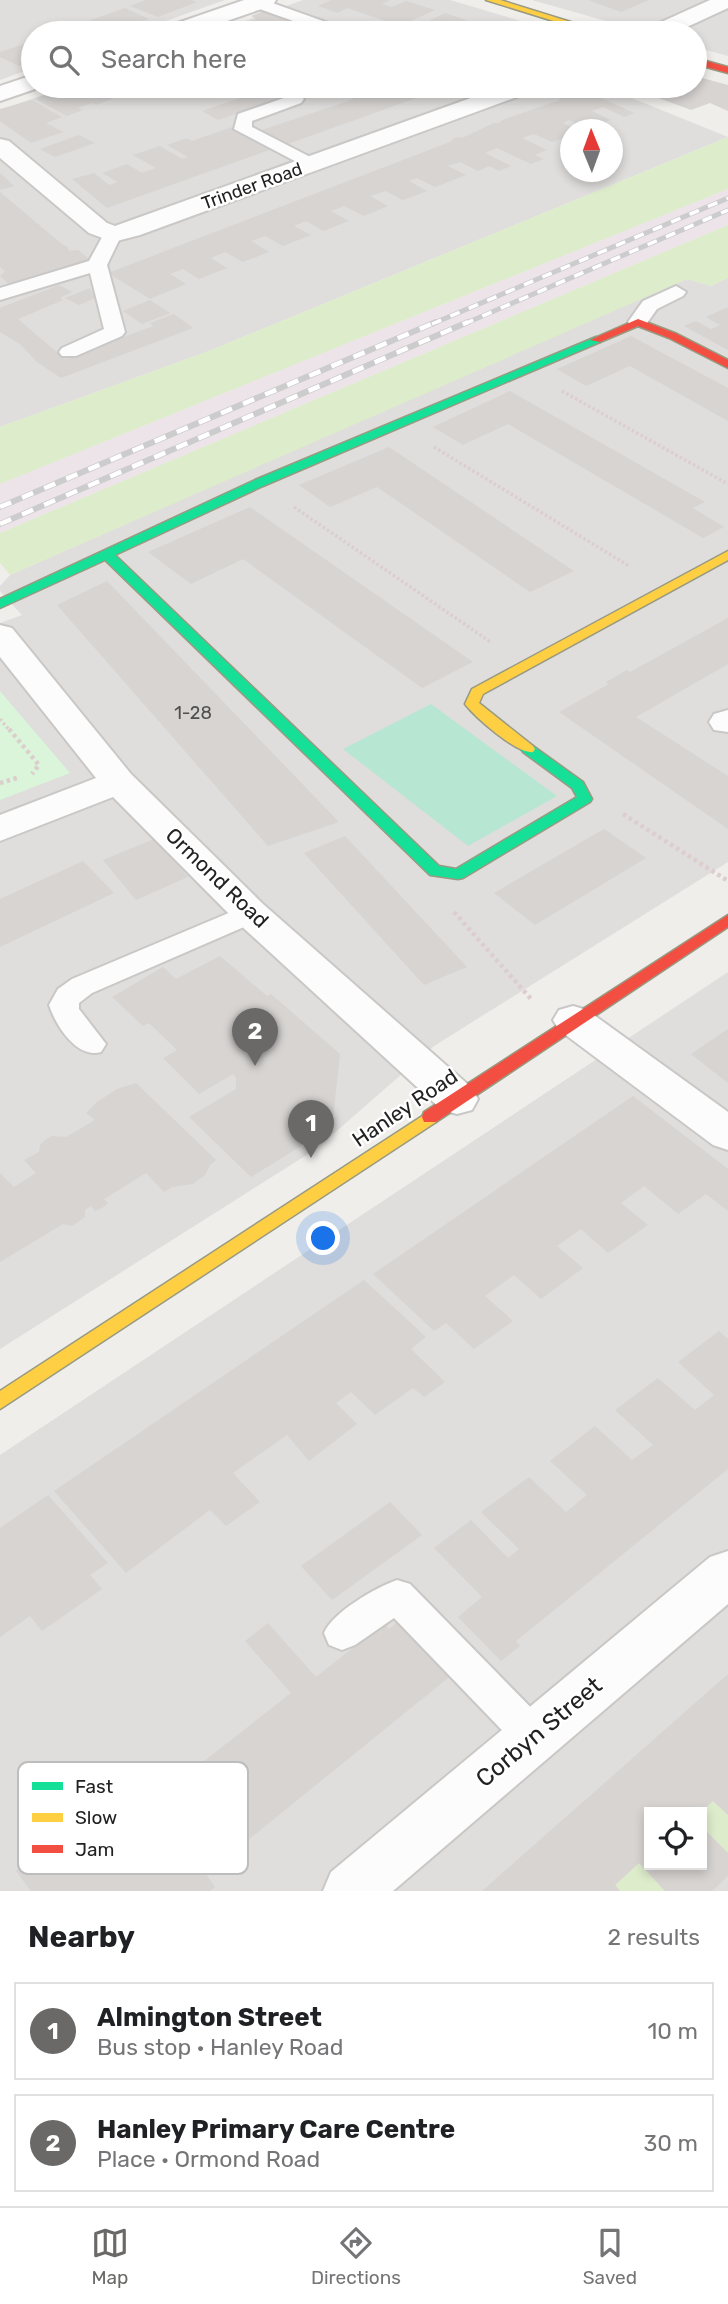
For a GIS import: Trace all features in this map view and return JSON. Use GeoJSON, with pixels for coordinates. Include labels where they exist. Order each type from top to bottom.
{"type":"FeatureCollection","features":[{"type":"Feature","properties":{"kind":"street"},"geometry":{"type":"LineString","coordinates":[[490,0],[561,21]]}},
{"type":"Feature","properties":{"kind":"street"},"geometry":{"type":"LineString","coordinates":[[682,21],[728,0]]}},
{"type":"Feature","properties":{"kind":"street"},"geometry":{"type":"LineString","coordinates":[[205,21],[261,1]]}},
{"type":"Feature","properties":{"kind":"street"},"geometry":{"type":"LineString","coordinates":[[707,64],[728,70]]}},
{"type":"Feature","properties":{"kind":"street"},"geometry":{"type":"LineString","coordinates":[[0,94],[21,86]]}},
{"type":"Feature","properties":{"kind":"street","name":"Trinder Road"},"geometry":{"type":"LineString","coordinates":[[113,234],[131,230],[492,98]]}},
{"type":"Feature","properties":{"kind":"street"},"geometry":{"type":"LineString","coordinates":[[0,146],[98,228],[113,234]]}},
{"type":"Feature","properties":{"kind":"street"},"geometry":{"type":"LineString","coordinates":[[0,604],[259,483],[638,322],[673,336],[728,365]]}},
{"type":"Feature","properties":{"kind":"street"},"geometry":{"type":"LineString","coordinates":[[106,554],[435,872],[458,874],[585,799],[578,785],[481,714],[472,704],[477,692],[728,555]]}},
{"type":"Feature","properties":{"kind":"street","name":"Ormond Road"},"geometry":{"type":"LineString","coordinates":[[0,635],[118,782],[250,913],[457,1100]]}},
{"type":"Feature","properties":{"kind":"street"},"geometry":{"type":"LineString","coordinates":[[0,829],[118,782]]}},
{"type":"Feature","properties":{"kind":"street","name":"Hanley Road"},"geometry":{"type":"LineString","coordinates":[[0,1401],[728,919]]}},
{"type":"Feature","properties":{"kind":"street"},"geometry":{"type":"LineString","coordinates":[[573,1020],[728,1134]]}},
{"type":"Feature","properties":{"kind":"street","name":"Corbyn Street"},"geometry":{"type":"LineString","coordinates":[[351,1891],[728,1573]]}},
{"type":"Feature","properties":{"kind":"lane"},"geometry":{"type":"LineString","coordinates":[[261,1],[312,21]]}},
{"type":"Feature","properties":{"kind":"lane"},"geometry":{"type":"LineString","coordinates":[[295,99],[244,118],[243,129],[310,164]]}},
{"type":"Feature","properties":{"kind":"lane"},"geometry":{"type":"LineString","coordinates":[[69,352],[115,331],[97,265],[113,234]]}},
{"type":"Feature","properties":{"kind":"lane"},"geometry":{"type":"LineString","coordinates":[[0,294],[97,265]]}},
{"type":"Feature","properties":{"kind":"lane"},"geometry":{"type":"LineString","coordinates":[[638,322],[650,305],[676,292]]}},
{"type":"Feature","properties":{"kind":"lane"},"geometry":{"type":"LineString","coordinates":[[91,1044],[66,1013],[64,1005],[68,996],[82,986],[250,913]]}},
{"type":"Feature","properties":{"kind":"lane"},"geometry":{"type":"LineString","coordinates":[[342,1633],[397,1596],[534,1737]]}},
{"type":"Feature","properties":{"kind":"path"},"geometry":{"type":"LineString","coordinates":[[524,370],[728,484]]}},
{"type":"Feature","properties":{"kind":"path"},"geometry":{"type":"LineString","coordinates":[[397,424],[667,589]]}},
{"type":"Feature","properties":{"kind":"path"},"geometry":{"type":"LineString","coordinates":[[259,483],[525,666]]}},
{"type":"Feature","properties":{"kind":"path"},"geometry":{"type":"LineString","coordinates":[[0,719],[39,765],[34,773],[0,783]]}},
{"type":"Feature","properties":{"kind":"path"},"geometry":{"type":"LineString","coordinates":[[578,785],[728,881]]}},
{"type":"Feature","properties":{"kind":"path"},"geometry":{"type":"LineString","coordinates":[[435,872],[441,898],[532,1000],[544,993]]}},
{"type":"Feature","properties":{"kind":"shaded area"},"geometry":{"type":"Polygon","coordinates":[[[0,0],[225,0],[166,21],[21,21],[21,72],[0,80],[0,0]]]}},
{"type":"Feature","properties":{"kind":"shaded area"},"geometry":{"type":"Polygon","coordinates":[[[303,0],[450,0],[521,21],[245,21],[303,0]]]}},
{"type":"Feature","properties":{"kind":"shaded area"},"geometry":{"type":"Polygon","coordinates":[[[532,0],[728,0],[728,56],[707,50],[707,21],[606,21],[532,0]]]}},
{"type":"Feature","properties":{"kind":"shaded area"},"geometry":{"type":"Polygon","coordinates":[[[34,98],[632,98],[728,137],[623,180],[623,119],[560,119],[560,182],[619,182],[209,351],[0,427],[0,110],[34,98]]]}},
{"type":"Feature","properties":{"kind":"shaded area"},"geometry":{"type":"Polygon","coordinates":[[[728,189],[728,225],[0,533],[0,484],[728,189]]]}},
{"type":"Feature","properties":{"kind":"shaded area"},"geometry":{"type":"Polygon","coordinates":[[[728,278],[728,862],[434,1046],[316,1149],[0,1349],[0,623],[22,615],[0,591],[0,586],[10,575],[641,297],[687,279],[711,286],[728,278]]]}},
{"type":"Feature","properties":{"kind":"shaded area"},"geometry":{"type":"Polygon","coordinates":[[[728,972],[728,1891],[0,1891],[0,1455],[728,972]]]}},
{"type":"Feature","properties":{"kind":"green space"},"geometry":{"type":"Polygon","coordinates":[[[728,137],[728,189],[0,484],[0,427],[209,351],[728,137]]]}},
{"type":"Feature","properties":{"kind":"green space"},"geometry":{"type":"Polygon","coordinates":[[[728,225],[728,278],[711,286],[687,279],[10,575],[0,563],[0,533],[728,225]]]}},
{"type":"Feature","properties":{"kind":"green space"},"geometry":{"type":"Polygon","coordinates":[[[0,691],[70,773],[0,800],[0,691]]]}},
{"type":"Feature","properties":{"kind":"green space"},"geometry":{"type":"Polygon","coordinates":[[[431,704],[557,796],[468,846],[343,749],[431,704]]]}},
{"type":"Feature","properties":{"kind":"green space"},"geometry":{"type":"Polygon","coordinates":[[[713,1801],[728,1815],[728,1853],[707,1832],[706,1807],[713,1801]]]}},
{"type":"Feature","properties":{"kind":"green space"},"geometry":{"type":"Polygon","coordinates":[[[639,1863],[665,1891],[620,1891],[615,1885],[639,1863]]]}},
{"type":"Feature","properties":{"kind":"building"},"geometry":{"type":"Polygon","coordinates":[[[146,0],[197,2],[158,17],[130,6],[146,0]]]}},
{"type":"Feature","properties":{"kind":"building"},"geometry":{"type":"Polygon","coordinates":[[[332,0],[390,0],[382,4],[392,7],[406,1],[435,10],[411,21],[385,21],[347,8],[338,13],[318,6],[332,0]]]}},
{"type":"Feature","properties":{"kind":"building"},"geometry":{"type":"Polygon","coordinates":[[[588,0],[649,0],[621,12],[588,0]]]}},
{"type":"Feature","properties":{"kind":"building"},"geometry":{"type":"Polygon","coordinates":[[[125,8],[149,19],[143,21],[88,21],[125,8]]]}},
{"type":"Feature","properties":{"kind":"building"},"geometry":{"type":"Polygon","coordinates":[[[264,11],[292,21],[251,21],[257,19],[251,16],[264,11]]]}},
{"type":"Feature","properties":{"kind":"building"},"geometry":{"type":"Polygon","coordinates":[[[445,13],[469,21],[429,21],[445,13]]]}},
{"type":"Feature","properties":{"kind":"building"},"geometry":{"type":"Polygon","coordinates":[[[21,45],[21,65],[0,57],[0,52],[21,45]]]}},
{"type":"Feature","properties":{"kind":"building"},"geometry":{"type":"Polygon","coordinates":[[[707,79],[728,85],[728,111],[710,103],[691,110],[658,98],[707,98],[707,79]]]}},
{"type":"Feature","properties":{"kind":"building"},"geometry":{"type":"Polygon","coordinates":[[[240,98],[282,98],[218,120],[202,111],[240,98]]]}},
{"type":"Feature","properties":{"kind":"building"},"geometry":{"type":"Polygon","coordinates":[[[352,98],[416,98],[285,145],[259,131],[354,99],[352,98]]]}},
{"type":"Feature","properties":{"kind":"building"},"geometry":{"type":"Polygon","coordinates":[[[559,98],[601,98],[634,113],[624,117],[603,107],[592,111],[609,119],[560,119],[560,139],[552,142],[534,134],[522,138],[547,150],[535,155],[544,159],[531,164],[497,148],[485,153],[511,166],[499,171],[490,166],[478,171],[460,162],[448,166],[466,175],[435,187],[417,178],[409,181],[427,191],[403,200],[385,191],[370,196],[388,206],[364,216],[344,206],[331,211],[349,221],[323,231],[306,221],[294,226],[311,235],[283,246],[265,236],[251,241],[269,252],[243,262],[225,252],[211,258],[227,268],[199,279],[183,269],[170,274],[186,284],[150,299],[108,273],[450,142],[456,137],[462,138],[502,120],[560,100],[559,98]]]}},
{"type":"Feature","properties":{"kind":"building"},"geometry":{"type":"Polygon","coordinates":[[[35,99],[112,99],[77,108],[83,110],[67,116],[35,99]]]}},
{"type":"Feature","properties":{"kind":"building"},"geometry":{"type":"Polygon","coordinates":[[[32,100],[62,117],[46,123],[63,132],[31,143],[0,121],[0,109],[32,100]]]}},
{"type":"Feature","properties":{"kind":"building"},"geometry":{"type":"Polygon","coordinates":[[[232,127],[272,149],[107,208],[72,179],[94,173],[109,185],[118,182],[102,173],[127,164],[142,173],[156,168],[133,155],[160,146],[182,159],[188,157],[167,145],[187,138],[192,141],[232,127]]]}},
{"type":"Feature","properties":{"kind":"building"},"geometry":{"type":"Polygon","coordinates":[[[79,135],[95,143],[55,157],[40,149],[79,135]]]}},
{"type":"Feature","properties":{"kind":"building"},"geometry":{"type":"Polygon","coordinates":[[[0,173],[14,186],[0,190],[0,173]]]}},
{"type":"Feature","properties":{"kind":"building"},"geometry":{"type":"Polygon","coordinates":[[[0,192],[67,246],[69,251],[78,250],[90,260],[84,266],[10,285],[0,276],[5,271],[0,267],[0,192]]]}},
{"type":"Feature","properties":{"kind":"building"},"geometry":{"type":"Polygon","coordinates":[[[59,285],[72,292],[60,298],[63,300],[18,319],[65,359],[153,326],[150,323],[174,314],[193,328],[61,378],[37,362],[20,344],[0,332],[0,308],[59,285]]]}},
{"type":"Feature","properties":{"kind":"building"},"geometry":{"type":"Polygon","coordinates":[[[90,288],[95,298],[79,305],[65,298],[90,288]]]}},
{"type":"Feature","properties":{"kind":"building"},"geometry":{"type":"Polygon","coordinates":[[[150,300],[170,313],[142,324],[123,311],[150,300]]]}},
{"type":"Feature","properties":{"kind":"building"},"geometry":{"type":"Polygon","coordinates":[[[728,307],[728,350],[684,326],[696,321],[711,329],[720,325],[706,317],[728,307]]]}},
{"type":"Feature","properties":{"kind":"building"},"geometry":{"type":"Polygon","coordinates":[[[631,336],[728,388],[728,421],[630,366],[586,386],[557,369],[631,336]]]}},
{"type":"Feature","properties":{"kind":"building"},"geometry":{"type":"Polygon","coordinates":[[[510,391],[705,502],[693,508],[724,527],[703,538],[508,424],[463,445],[433,427],[510,391]]]}},
{"type":"Feature","properties":{"kind":"building"},"geometry":{"type":"Polygon","coordinates":[[[389,447],[574,571],[530,592],[377,487],[330,507],[299,485],[389,447]]]}},
{"type":"Feature","properties":{"kind":"building"},"geometry":{"type":"Polygon","coordinates":[[[250,507],[473,662],[422,688],[243,559],[191,584],[148,552],[250,507]]]}},
{"type":"Feature","properties":{"kind":"building"},"geometry":{"type":"Polygon","coordinates":[[[107,581],[339,822],[268,846],[57,605],[107,581]]]}},
{"type":"Feature","properties":{"kind":"building"},"geometry":{"type":"Polygon","coordinates":[[[728,618],[728,664],[636,717],[728,776],[728,829],[559,712],[609,684],[606,682],[627,670],[630,672],[728,618]]]}},
{"type":"Feature","properties":{"kind":"building"},"geometry":{"type":"Polygon","coordinates":[[[604,829],[646,858],[535,925],[494,893],[604,829]]]}},
{"type":"Feature","properties":{"kind":"building"},"geometry":{"type":"Polygon","coordinates":[[[345,836],[467,967],[424,985],[304,853],[345,836]]]}},
{"type":"Feature","properties":{"kind":"building"},"geometry":{"type":"Polygon","coordinates":[[[154,839],[188,877],[136,900],[103,860],[154,839]]]}},
{"type":"Feature","properties":{"kind":"building"},"geometry":{"type":"Polygon","coordinates":[[[83,861],[114,893],[0,947],[0,899],[83,861]]]}},
{"type":"Feature","properties":{"kind":"building"},"geometry":{"type":"Polygon","coordinates":[[[220,956],[267,996],[271,994],[340,1054],[332,1127],[251,1177],[189,1117],[236,1089],[236,1078],[233,1074],[199,1094],[163,1058],[177,1050],[149,1023],[143,1026],[112,997],[163,967],[176,979],[220,956]]]}},
{"type":"Feature","properties":{"kind":"building"},"geometry":{"type":"Polygon","coordinates":[[[728,1029],[728,1083],[691,1054],[728,1029]]]}},
{"type":"Feature","properties":{"kind":"building"},"geometry":{"type":"Polygon","coordinates":[[[136,1083],[216,1160],[205,1175],[193,1184],[172,1187],[164,1192],[146,1173],[104,1199],[108,1203],[102,1208],[95,1211],[91,1206],[85,1210],[85,1217],[72,1226],[63,1224],[0,1262],[0,1173],[14,1187],[36,1173],[24,1160],[39,1152],[40,1145],[45,1140],[52,1136],[66,1137],[95,1120],[86,1113],[97,1102],[117,1089],[136,1083]]]}},
{"type":"Feature","properties":{"kind":"building"},"geometry":{"type":"Polygon","coordinates":[[[633,1096],[728,1169],[728,1211],[706,1194],[678,1214],[644,1186],[621,1203],[648,1225],[608,1253],[581,1229],[557,1246],[583,1268],[541,1299],[514,1275],[485,1296],[513,1321],[474,1349],[446,1323],[434,1331],[373,1274],[633,1096]]]}},
{"type":"Feature","properties":{"kind":"building"},"geometry":{"type":"Polygon","coordinates":[[[364,1280],[426,1337],[411,1349],[445,1382],[424,1397],[413,1388],[375,1415],[351,1392],[336,1403],[357,1424],[309,1461],[287,1435],[233,1473],[260,1502],[226,1526],[210,1510],[126,1573],[54,1491],[364,1280]]]}},
{"type":"Feature","properties":{"kind":"building"},"geometry":{"type":"Polygon","coordinates":[[[719,1331],[728,1339],[728,1469],[516,1641],[520,1646],[501,1661],[458,1617],[482,1597],[434,1548],[471,1520],[508,1558],[519,1549],[481,1512],[529,1477],[566,1512],[587,1495],[550,1461],[595,1426],[632,1460],[653,1445],[615,1410],[658,1378],[695,1410],[714,1395],[678,1362],[719,1331]]]}},
{"type":"Feature","properties":{"kind":"building"},"geometry":{"type":"Polygon","coordinates":[[[48,1495],[108,1563],[90,1575],[102,1589],[42,1631],[30,1616],[0,1637],[0,1528],[48,1495]]]}},
{"type":"Feature","properties":{"kind":"building"},"geometry":{"type":"Polygon","coordinates":[[[390,1502],[422,1535],[332,1600],[301,1566],[390,1502]]]}},
{"type":"Feature","properties":{"kind":"building"},"geometry":{"type":"Polygon","coordinates":[[[401,1619],[453,1674],[248,1840],[248,1762],[203,1762],[291,1693],[245,1641],[268,1623],[316,1677],[384,1623],[389,1629],[401,1619]]]}},
{"type":"Feature","properties":{"kind":"building"},"geometry":{"type":"Polygon","coordinates":[[[728,1674],[728,1815],[713,1801],[706,1807],[644,1807],[644,1868],[639,1863],[615,1885],[620,1891],[482,1891],[728,1674]]]}},
{"type":"Feature","properties":{"kind":"building"},"geometry":{"type":"Polygon","coordinates":[[[707,1832],[728,1853],[728,1876],[712,1891],[665,1891],[646,1870],[707,1870],[707,1832]]]}},
{"type":"Feature","properties":{"kind":"building"},"geometry":{"type":"Polygon","coordinates":[[[18,1874],[206,1874],[215,1887],[210,1891],[31,1891],[18,1874]]]}},
{"type":"Feature","properties":{"kind":"railway"},"geometry":{"type":"LineString","coordinates":[[432,324],[728,198]]}},
{"type":"Feature","properties":{"kind":"railway"},"geometry":{"type":"LineString","coordinates":[[464,324],[728,210]]}},
{"type":"Feature","properties":{"kind":"railway"},"geometry":{"type":"LineString","coordinates":[[0,507],[436,322]]}},
{"type":"Feature","properties":{"kind":"railway"},"geometry":{"type":"LineString","coordinates":[[0,524],[468,322]]}},
{"type":"Feature","properties":{"kind":"traffic: fast"},"geometry":{"type":"LineString","coordinates":[[0,604],[259,483],[596,340]]}},
{"type":"Feature","properties":{"kind":"traffic: fast"},"geometry":{"type":"LineString","coordinates":[[106,554],[435,871],[458,874],[585,799],[578,785],[528,749]]}},
{"type":"Feature","properties":{"kind":"traffic: slow"},"geometry":{"type":"LineString","coordinates":[[490,0],[561,21]]}},
{"type":"Feature","properties":{"kind":"traffic: slow"},"geometry":{"type":"LineString","coordinates":[[528,749],[481,714],[472,704],[477,692],[728,555]]}},
{"type":"Feature","properties":{"kind":"traffic: slow"},"geometry":{"type":"LineString","coordinates":[[0,1401],[430,1117]]}},
{"type":"Feature","properties":{"kind":"traffic: jam"},"geometry":{"type":"LineString","coordinates":[[707,64],[728,70]]}},
{"type":"Feature","properties":{"kind":"traffic: jam"},"geometry":{"type":"LineString","coordinates":[[596,340],[638,322],[673,336],[728,365]]}},
{"type":"Feature","properties":{"kind":"traffic: jam"},"geometry":{"type":"LineString","coordinates":[[430,1117],[728,920]]}},
{"type":"Feature","properties":{"kind":"place","name":"Hanley Primary Care Centre"},"geometry":{"type":"Point","coordinates":[255,1066]}},
{"type":"Feature","properties":{"kind":"place","name":"Almington Street"},"geometry":{"type":"Point","coordinates":[311,1158]}}]}
